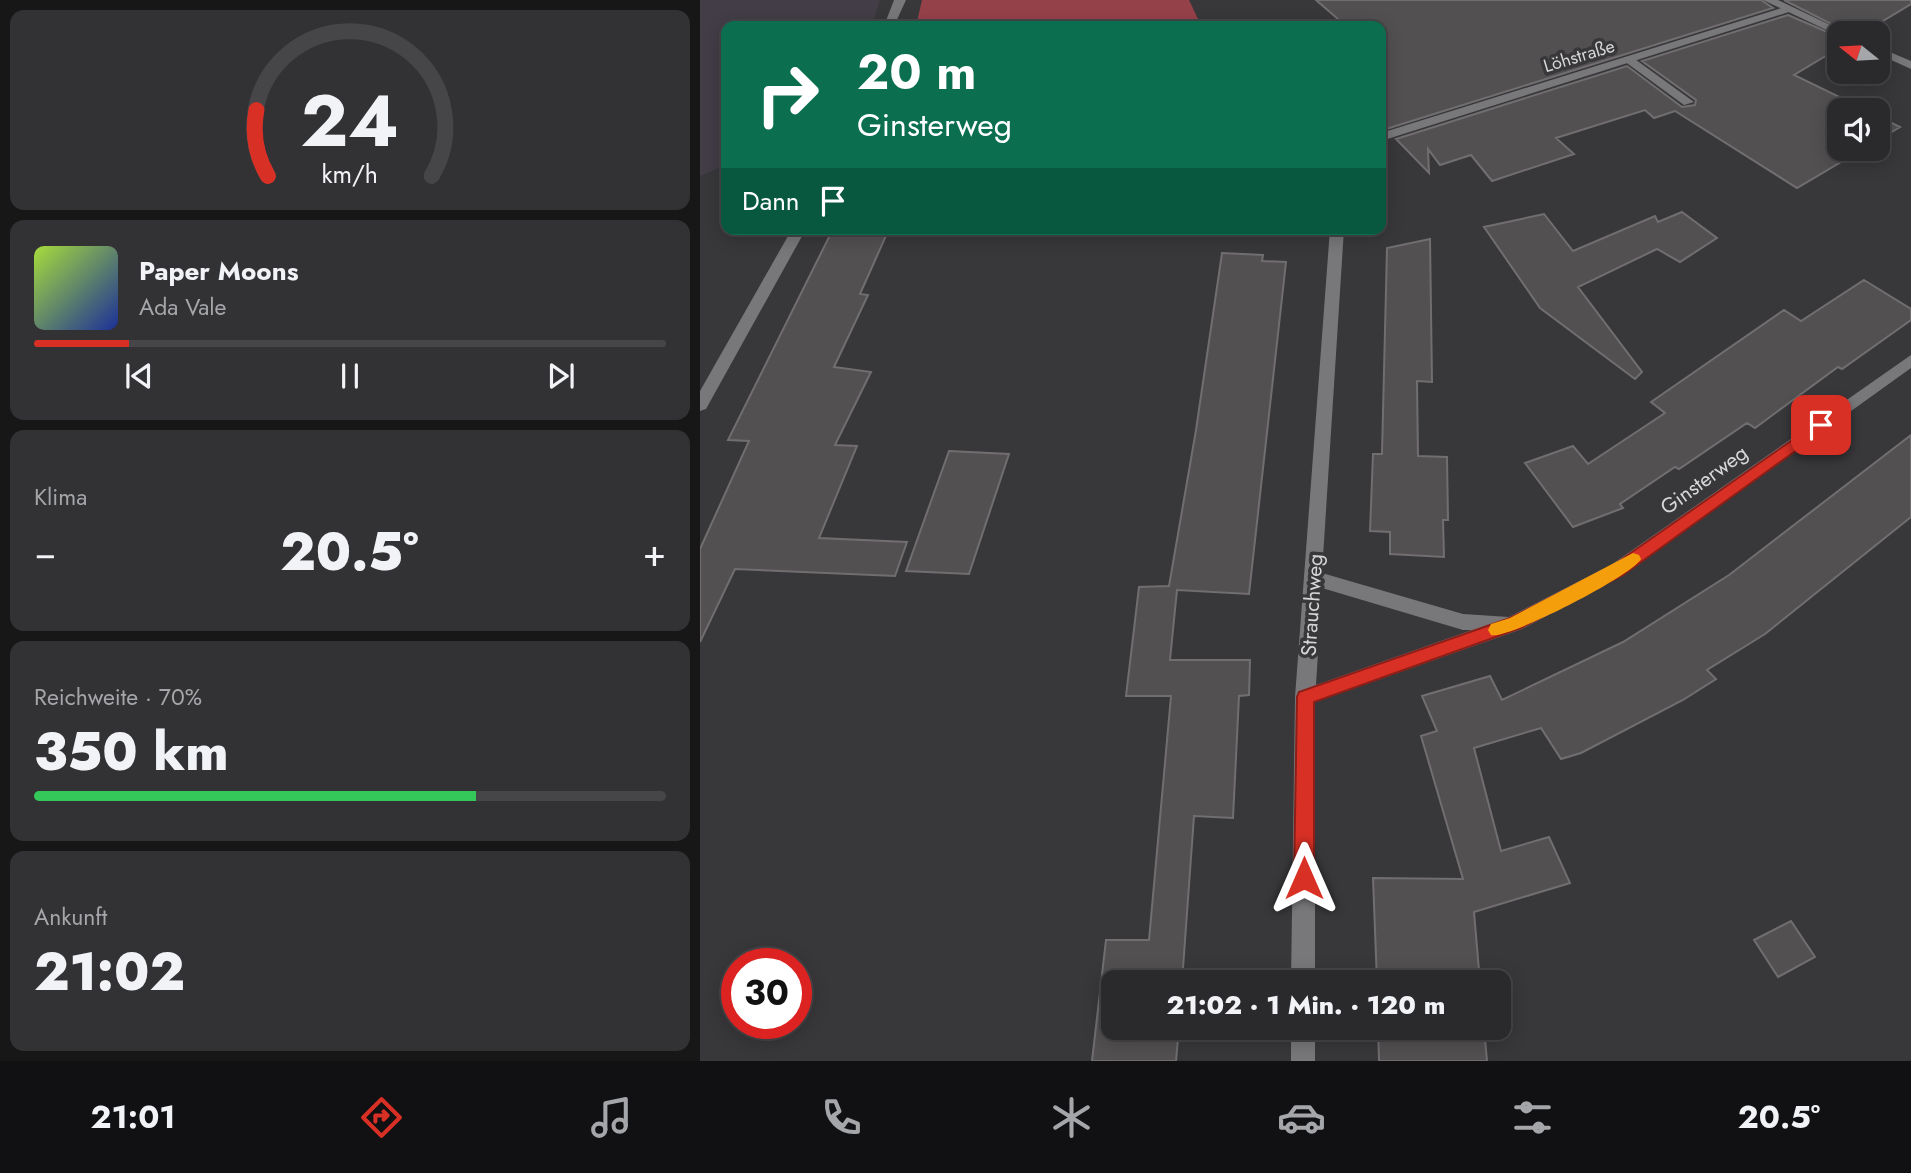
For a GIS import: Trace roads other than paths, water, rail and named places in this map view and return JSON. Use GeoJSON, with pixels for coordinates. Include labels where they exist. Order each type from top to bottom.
{"type":"FeatureCollection","features":[{"type":"Feature","properties":{"kind":"street"},"geometry":{"type":"LineString","coordinates":[[891,21],[900,0]]}},
{"type":"Feature","properties":{"kind":"street"},"geometry":{"type":"LineString","coordinates":[[1769,0],[1827,27]]}},
{"type":"Feature","properties":{"kind":"street","name":"Löhstraße"},"geometry":{"type":"LineString","coordinates":[[1386,135],[1788,9]]}},
{"type":"Feature","properties":{"kind":"street"},"geometry":{"type":"LineString","coordinates":[[1890,55],[1911,65]]}},
{"type":"Feature","properties":{"kind":"street"},"geometry":{"type":"LineString","coordinates":[[1628,60],[1688,102]]}},
{"type":"Feature","properties":{"kind":"street"},"geometry":{"type":"LineString","coordinates":[[700,405],[796,235]]}},
{"type":"Feature","properties":{"kind":"street","name":"Strauchweg"},"geometry":{"type":"LineString","coordinates":[[1303,970],[1306,697],[1337,235]]}},
{"type":"Feature","properties":{"kind":"street","name":"Ginsterweg"},"geometry":{"type":"LineString","coordinates":[[1306,697],[1516,623],[1618,570],[1911,360]]}},
{"type":"Feature","properties":{"kind":"street","name":"Ginsterweg"},"geometry":{"type":"LineString","coordinates":[[1314,578],[1463,622],[1516,623]]}},
{"type":"Feature","properties":{"kind":"street"},"geometry":{"type":"LineString","coordinates":[[1303,1040],[1303,1061]]}}]}
